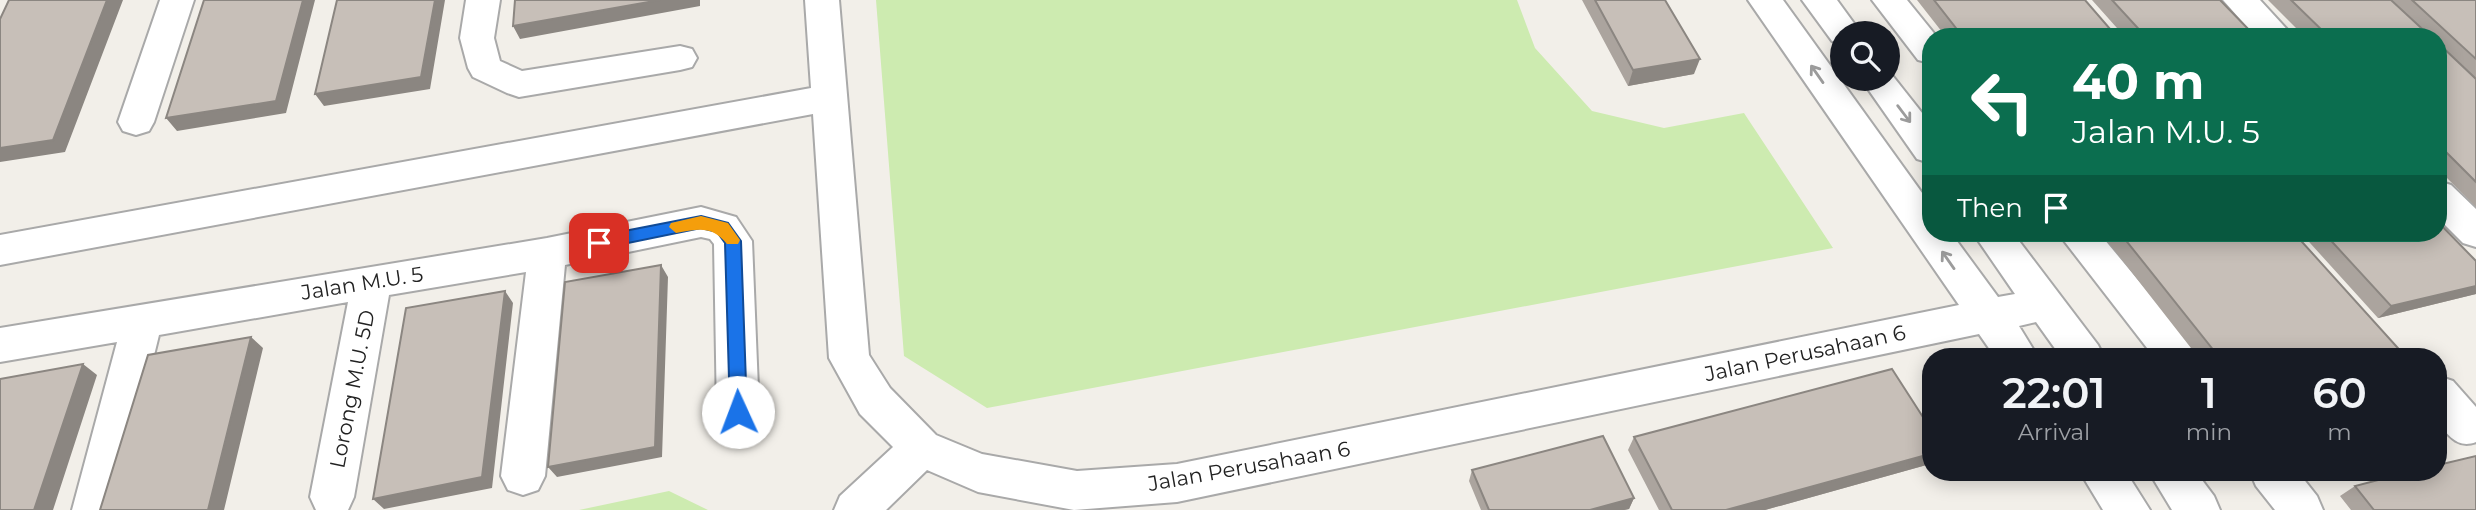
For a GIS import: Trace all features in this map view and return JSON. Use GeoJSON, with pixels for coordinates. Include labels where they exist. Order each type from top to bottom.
{"type":"FeatureCollection","features":[{"type":"Feature","properties":{"kind":"street"},"geometry":{"type":"LineString","coordinates":[[136,122],[177,0]]}},
{"type":"Feature","properties":{"kind":"street"},"geometry":{"type":"LineString","coordinates":[[483,0],[477,38],[485,68],[519,84],[680,58]]}},
{"type":"Feature","properties":{"kind":"street","name":"Jalan Perusahaan 6"},"geometry":{"type":"LineString","coordinates":[[822,0],[849,358],[875,401],[921,448],[978,473],[1076,491],[1177,483],[2045,304]]}},
{"type":"Feature","properties":{"kind":"street"},"geometry":{"type":"LineString","coordinates":[[1765,0],[1922,222]]}},
{"type":"Feature","properties":{"kind":"street"},"geometry":{"type":"LineString","coordinates":[[1819,0],[1835,21]]}},
{"type":"Feature","properties":{"kind":"street"},"geometry":{"type":"LineString","coordinates":[[1889,0],[1922,41]]}},
{"type":"Feature","properties":{"kind":"street"},"geometry":{"type":"LineString","coordinates":[[2240,0],[2268,28]]}},
{"type":"Feature","properties":{"kind":"street"},"geometry":{"type":"LineString","coordinates":[[1887,91],[1922,138]]}},
{"type":"Feature","properties":{"kind":"street"},"geometry":{"type":"LineString","coordinates":[[0,250],[830,98]]}},
{"type":"Feature","properties":{"kind":"street"},"geometry":{"type":"LineString","coordinates":[[2447,204],[2476,232]]}},
{"type":"Feature","properties":{"kind":"street","name":"Jalan M.U. 5"},"geometry":{"type":"LineString","coordinates":[[0,345],[547,253],[701,222],[723,228],[733,241],[738,412]]}},
{"type":"Feature","properties":{"kind":"street"},"geometry":{"type":"LineString","coordinates":[[1936,242],[2011,348]]}},
{"type":"Feature","properties":{"kind":"street"},"geometry":{"type":"LineString","coordinates":[[1999,242],[2077,348]]}},
{"type":"Feature","properties":{"kind":"street"},"geometry":{"type":"LineString","coordinates":[[2084,242],[2171,348]]}},
{"type":"Feature","properties":{"kind":"street"},"geometry":{"type":"LineString","coordinates":[[523,477],[547,253]]}},
{"type":"Feature","properties":{"kind":"street","name":"Lorong M.U. 5D"},"geometry":{"type":"LineString","coordinates":[[332,497],[372,281]]}},
{"type":"Feature","properties":{"kind":"street"},"geometry":{"type":"LineString","coordinates":[[93,510],[143,320]]}},
{"type":"Feature","properties":{"kind":"street"},"geometry":{"type":"LineString","coordinates":[[2447,408],[2460,428]]}},
{"type":"Feature","properties":{"kind":"street"},"geometry":{"type":"LineString","coordinates":[[856,510],[921,448]]}},
{"type":"Feature","properties":{"kind":"street"},"geometry":{"type":"LineString","coordinates":[[2107,481],[2128,510]]}},
{"type":"Feature","properties":{"kind":"street"},"geometry":{"type":"LineString","coordinates":[[2177,481],[2198,510]]}},
{"type":"Feature","properties":{"kind":"street"},"geometry":{"type":"LineString","coordinates":[[2278,481],[2301,510]]}},
{"type":"Feature","properties":{"kind":"green space"},"geometry":{"type":"Polygon","coordinates":[[[876,0],[1517,0],[1535,48],[1592,111],[1664,128],[1744,113],[1833,248],[987,408],[904,356],[876,0]]]}},
{"type":"Feature","properties":{"kind":"green space"},"geometry":{"type":"Polygon","coordinates":[[[669,491],[708,510],[579,510],[669,491]]]}},
{"type":"Feature","properties":{"kind":"building"},"geometry":{"type":"Polygon","coordinates":[[[9,0],[107,0],[53,140],[0,148],[0,19],[9,0]]]}},
{"type":"Feature","properties":{"kind":"building"},"geometry":{"type":"Polygon","coordinates":[[[204,0],[303,0],[276,101],[166,118],[204,0]]]}},
{"type":"Feature","properties":{"kind":"building"},"geometry":{"type":"Polygon","coordinates":[[[337,0],[435,0],[421,77],[315,94],[337,0]]]}},
{"type":"Feature","properties":{"kind":"building"},"geometry":{"type":"Polygon","coordinates":[[[515,0],[660,0],[513,26],[515,0]]]}},
{"type":"Feature","properties":{"kind":"building"},"geometry":{"type":"Polygon","coordinates":[[[1595,0],[1665,0],[1700,59],[1633,70],[1595,0]]]}},
{"type":"Feature","properties":{"kind":"building"},"geometry":{"type":"Polygon","coordinates":[[[1934,0],[2085,0],[2109,28],[1956,28],[1934,0]]]}},
{"type":"Feature","properties":{"kind":"building"},"geometry":{"type":"Polygon","coordinates":[[[2112,0],[2220,0],[2247,28],[2138,28],[2112,0]]]}},
{"type":"Feature","properties":{"kind":"building"},"geometry":{"type":"Polygon","coordinates":[[[2291,0],[2391,0],[2421,28],[2320,28],[2291,0]]]}},
{"type":"Feature","properties":{"kind":"building"},"geometry":{"type":"Polygon","coordinates":[[[2412,0],[2476,0],[2476,59],[2447,32],[2447,28],[2442,28],[2412,0]]]}},
{"type":"Feature","properties":{"kind":"building"},"geometry":{"type":"Polygon","coordinates":[[[2447,52],[2476,79],[2476,182],[2447,153],[2447,52]]]}},
{"type":"Feature","properties":{"kind":"building"},"geometry":{"type":"Polygon","coordinates":[[[2447,231],[2476,261],[2476,286],[2391,306],[2332,242],[2447,242],[2447,231]]]}},
{"type":"Feature","properties":{"kind":"building"},"geometry":{"type":"Polygon","coordinates":[[[2127,242],[2302,242],[2398,348],[2212,348],[2127,242]]]}},
{"type":"Feature","properties":{"kind":"building"},"geometry":{"type":"Polygon","coordinates":[[[661,265],[655,447],[548,467],[565,282],[661,265]]]}},
{"type":"Feature","properties":{"kind":"building"},"geometry":{"type":"Polygon","coordinates":[[[505,291],[482,477],[373,499],[406,308],[505,291]]]}},
{"type":"Feature","properties":{"kind":"building"},"geometry":{"type":"Polygon","coordinates":[[[251,337],[208,510],[100,510],[148,355],[251,337]]]}},
{"type":"Feature","properties":{"kind":"building"},"geometry":{"type":"Polygon","coordinates":[[[83,364],[34,510],[0,510],[0,379],[83,364]]]}},
{"type":"Feature","properties":{"kind":"building"},"geometry":{"type":"Polygon","coordinates":[[[1892,369],[1922,416],[1922,456],[1726,510],[1672,510],[1634,437],[1892,369]]]}},
{"type":"Feature","properties":{"kind":"building"},"geometry":{"type":"Polygon","coordinates":[[[1603,436],[1634,498],[1590,510],[1489,510],[1472,470],[1603,436]]]}},
{"type":"Feature","properties":{"kind":"building"},"geometry":{"type":"Polygon","coordinates":[[[2476,456],[2476,510],[2374,510],[2355,486],[2374,481],[2447,481],[2447,463],[2476,456]]]}},
{"type":"Feature","properties":{"kind":"slow traffic"},"geometry":{"type":"LineString","coordinates":[[676,227],[701,222],[723,228],[732,240]]}},
{"type":"Feature","properties":{"kind":"route"},"geometry":{"type":"LineString","coordinates":[[599,243],[701,222],[723,228],[733,241],[738,412]]}}]}
